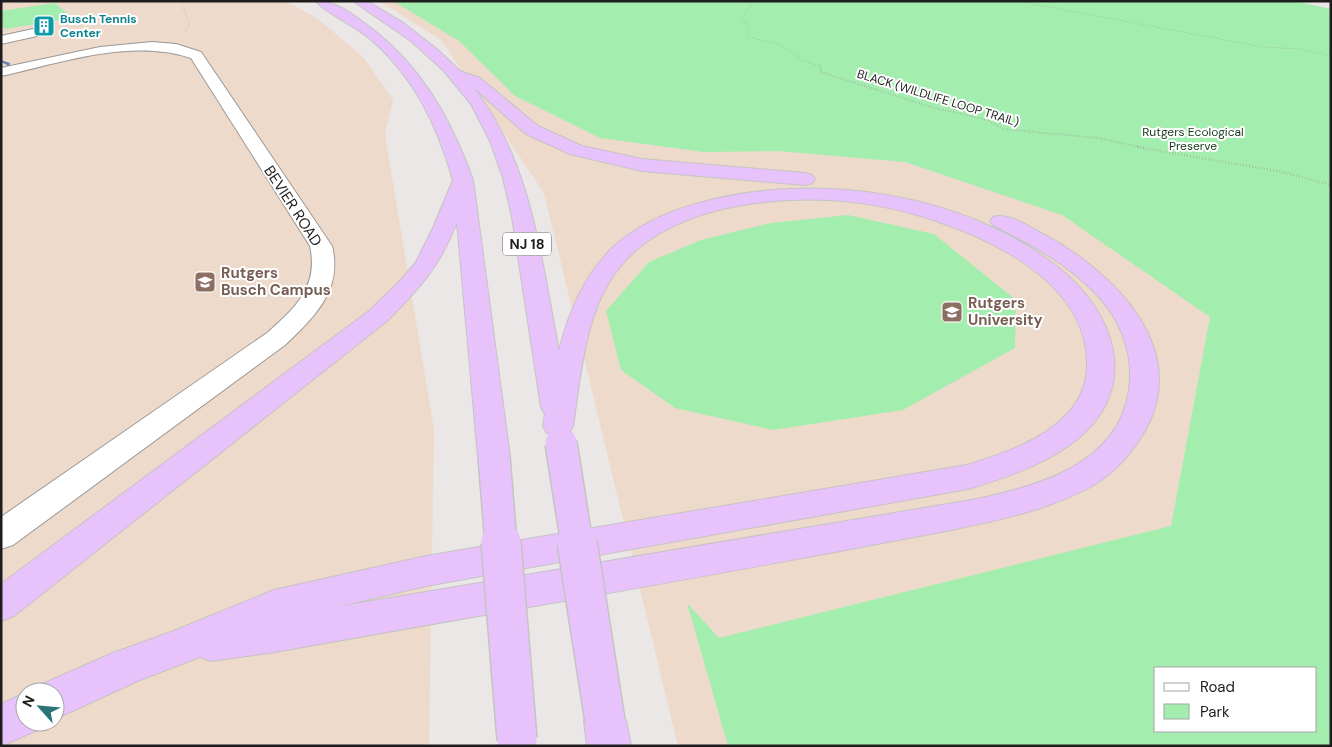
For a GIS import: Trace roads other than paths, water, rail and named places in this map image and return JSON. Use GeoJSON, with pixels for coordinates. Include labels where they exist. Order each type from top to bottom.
{"type":"FeatureCollection","features":[{"type":"Feature","properties":{"kind":"highway"},"geometry":{"type":"LineString","coordinates":[[321,1],[353,20],[385,43],[419,82],[443,122],[463,180],[494,458],[517,743]]}},
{"type":"Feature","properties":{"kind":"highway","name":"NJ 18"},"geometry":{"type":"LineString","coordinates":[[358,1],[399,25],[420,40],[457,76],[490,124],[513,180],[526,236],[560,435],[607,733]]}},
{"type":"Feature","properties":{"kind":"highway"},"geometry":{"type":"LineString","coordinates":[[180,647],[269,636],[773,550],[1016,503],[1058,489],[1102,463],[1118,447],[1136,421],[1145,388],[1144,362],[1134,330],[1110,295],[1072,262],[1045,243],[1019,230],[962,207],[880,187],[672,168],[625,162],[591,154],[562,145],[532,130],[475,81],[457,76]]}},
{"type":"Feature","properties":{"kind":"highway"},"geometry":{"type":"LineString","coordinates":[[1,604],[378,316],[406,290],[428,262],[463,180]]}},
{"type":"Feature","properties":{"kind":"highway"},"geometry":{"type":"LineString","coordinates":[[65,695],[127,666],[180,647],[274,606],[426,570],[968,477],[1022,458],[1064,434],[1082,417],[1094,398],[1102,365],[1097,334],[1090,320],[1062,283],[1040,264],[990,235],[942,216],[861,198],[803,194],[750,197],[703,208],[668,221],[645,233],[627,246],[609,264],[585,306],[575,333],[560,435]]}},
{"type":"Feature","properties":{"kind":"highway"},"geometry":{"type":"LineString","coordinates":[[1,726],[15,719]]}},
{"type":"Feature","properties":{"kind":"street"},"geometry":{"type":"LineString","coordinates":[[1,40],[18,32],[42,31]]}},
{"type":"Feature","properties":{"kind":"street","name":"BEVIER ROAD"},"geometry":{"type":"LineString","coordinates":[[1,72],[92,52],[158,48],[184,50],[198,57],[243,130],[321,246],[326,259],[322,283],[307,308],[276,339],[1,535]]}},
{"type":"Feature","properties":{"kind":"waterway"},"geometry":{"type":"LineString","coordinates":[[1,61],[9,64],[8,67]]}},
{"type":"Feature","properties":{"kind":"place","name":"Busch Tennis Center"},"geometry":{"type":"Point","coordinates":[44,26]}},
{"type":"Feature","properties":{"kind":"place","name":"Rutgers Busch Campus"},"geometry":{"type":"Point","coordinates":[205,282]}},
{"type":"Feature","properties":{"kind":"place","name":"Rutgers University"},"geometry":{"type":"Point","coordinates":[952,312]}},
{"type":"Feature","properties":{"kind":"park label","name":"Rutgers Ecological Preserve"},"geometry":{"type":"Point","coordinates":[1193,139]}}]}
